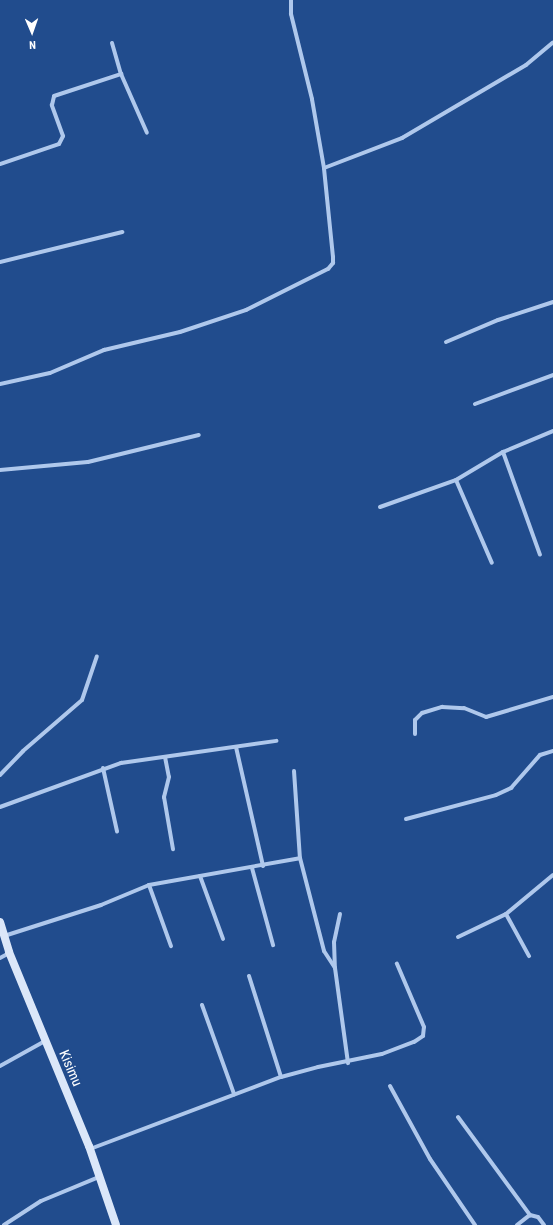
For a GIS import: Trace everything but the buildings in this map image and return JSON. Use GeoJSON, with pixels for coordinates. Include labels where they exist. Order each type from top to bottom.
{"type":"FeatureCollection","features":[{"type":"Feature","properties":{"kind":"street"},"geometry":{"type":"LineString","coordinates":[[0,384],[45,375],[104,350],[180,332],[246,310],[328,269],[333,263],[324,168],[312,99],[291,14],[291,0]]}},
{"type":"Feature","properties":{"kind":"street"},"geometry":{"type":"LineString","coordinates":[[324,168],[402,138],[526,65],[553,42]]}},
{"type":"Feature","properties":{"kind":"street"},"geometry":{"type":"LineString","coordinates":[[112,43],[121,74],[147,133]]}},
{"type":"Feature","properties":{"kind":"street"},"geometry":{"type":"LineString","coordinates":[[0,164],[59,144],[63,136],[52,105],[54,96],[121,74]]}},
{"type":"Feature","properties":{"kind":"street"},"geometry":{"type":"LineString","coordinates":[[0,262],[122,232]]}},
{"type":"Feature","properties":{"kind":"street"},"geometry":{"type":"LineString","coordinates":[[446,342],[498,320],[553,302]]}},
{"type":"Feature","properties":{"kind":"street"},"geometry":{"type":"LineString","coordinates":[[476,404],[553,375]]}},
{"type":"Feature","properties":{"kind":"street"},"geometry":{"type":"LineString","coordinates":[[380,507],[456,480],[503,452],[553,431]]}},
{"type":"Feature","properties":{"kind":"street"},"geometry":{"type":"LineString","coordinates":[[0,470],[88,462],[199,436]]}},
{"type":"Feature","properties":{"kind":"street"},"geometry":{"type":"LineString","coordinates":[[503,452],[540,554]]}},
{"type":"Feature","properties":{"kind":"street"},"geometry":{"type":"LineString","coordinates":[[456,480],[492,564]]}},
{"type":"Feature","properties":{"kind":"street"},"geometry":{"type":"LineString","coordinates":[[0,776],[23,751],[82,700],[97,656]]}},
{"type":"Feature","properties":{"kind":"street"},"geometry":{"type":"LineString","coordinates":[[415,734],[415,720],[422,713],[442,707],[464,708],[486,717],[553,697]]}},
{"type":"Feature","properties":{"kind":"street"},"geometry":{"type":"LineString","coordinates":[[0,807],[103,768],[165,757],[276,741]]}},
{"type":"Feature","properties":{"kind":"street"},"geometry":{"type":"LineString","coordinates":[[236,746],[263,866]]}},
{"type":"Feature","properties":{"kind":"street"},"geometry":{"type":"LineString","coordinates":[[406,819],[496,795],[511,788],[540,755],[553,751]]}},
{"type":"Feature","properties":{"kind":"street"},"geometry":{"type":"LineString","coordinates":[[165,757],[169,777],[164,797],[173,849]]}},
{"type":"Feature","properties":{"kind":"street"},"geometry":{"type":"LineString","coordinates":[[103,768],[117,831]]}},
{"type":"Feature","properties":{"kind":"street"},"geometry":{"type":"LineString","coordinates":[[294,771],[300,858],[324,951],[335,968]]}},
{"type":"Feature","properties":{"kind":"street"},"geometry":{"type":"LineString","coordinates":[[4,936],[101,905],[149,885],[252,868],[300,858]]}},
{"type":"Feature","properties":{"kind":"street"},"geometry":{"type":"LineString","coordinates":[[252,868],[273,945]]}},
{"type":"Feature","properties":{"kind":"street"},"geometry":{"type":"LineString","coordinates":[[458,937],[506,914],[553,875]]}},
{"type":"Feature","properties":{"kind":"street"},"geometry":{"type":"LineString","coordinates":[[200,876],[223,939]]}},
{"type":"Feature","properties":{"kind":"street"},"geometry":{"type":"LineString","coordinates":[[149,885],[171,946]]}},
{"type":"Feature","properties":{"kind":"street"},"geometry":{"type":"LineString","coordinates":[[340,914],[334,942],[335,968],[348,1063]]}},
{"type":"Feature","properties":{"kind":"street"},"geometry":{"type":"LineString","coordinates":[[506,914],[528,956]]}},
{"type":"Feature","properties":{"kind":"street","name":"Kisimu"},"geometry":{"type":"LineString","coordinates":[[0,922],[9,952],[90,1149],[116,1225]]}},
{"type":"Feature","properties":{"kind":"street"},"geometry":{"type":"LineString","coordinates":[[0,958],[9,952]]}},
{"type":"Feature","properties":{"kind":"street"},"geometry":{"type":"LineString","coordinates":[[90,1149],[281,1077],[318,1067],[348,1063],[382,1054],[414,1042],[422,1036],[424,1027],[397,964]]}},
{"type":"Feature","properties":{"kind":"street"},"geometry":{"type":"LineString","coordinates":[[249,976],[281,1077]]}},
{"type":"Feature","properties":{"kind":"street"},"geometry":{"type":"LineString","coordinates":[[202,1005],[234,1094]]}},
{"type":"Feature","properties":{"kind":"street"},"geometry":{"type":"LineString","coordinates":[[0,1066],[45,1041]]}},
{"type":"Feature","properties":{"kind":"street"},"geometry":{"type":"LineString","coordinates":[[390,1086],[430,1159],[475,1225]]}},
{"type":"Feature","properties":{"kind":"street"},"geometry":{"type":"LineString","coordinates":[[458,1117],[530,1215],[538,1218],[544,1225]]}},
{"type":"Feature","properties":{"kind":"street"},"geometry":{"type":"LineString","coordinates":[[4,1225],[41,1201],[99,1177]]}},
{"type":"Feature","properties":{"kind":"street"},"geometry":{"type":"LineString","coordinates":[[517,1225],[530,1215]]}}]}
